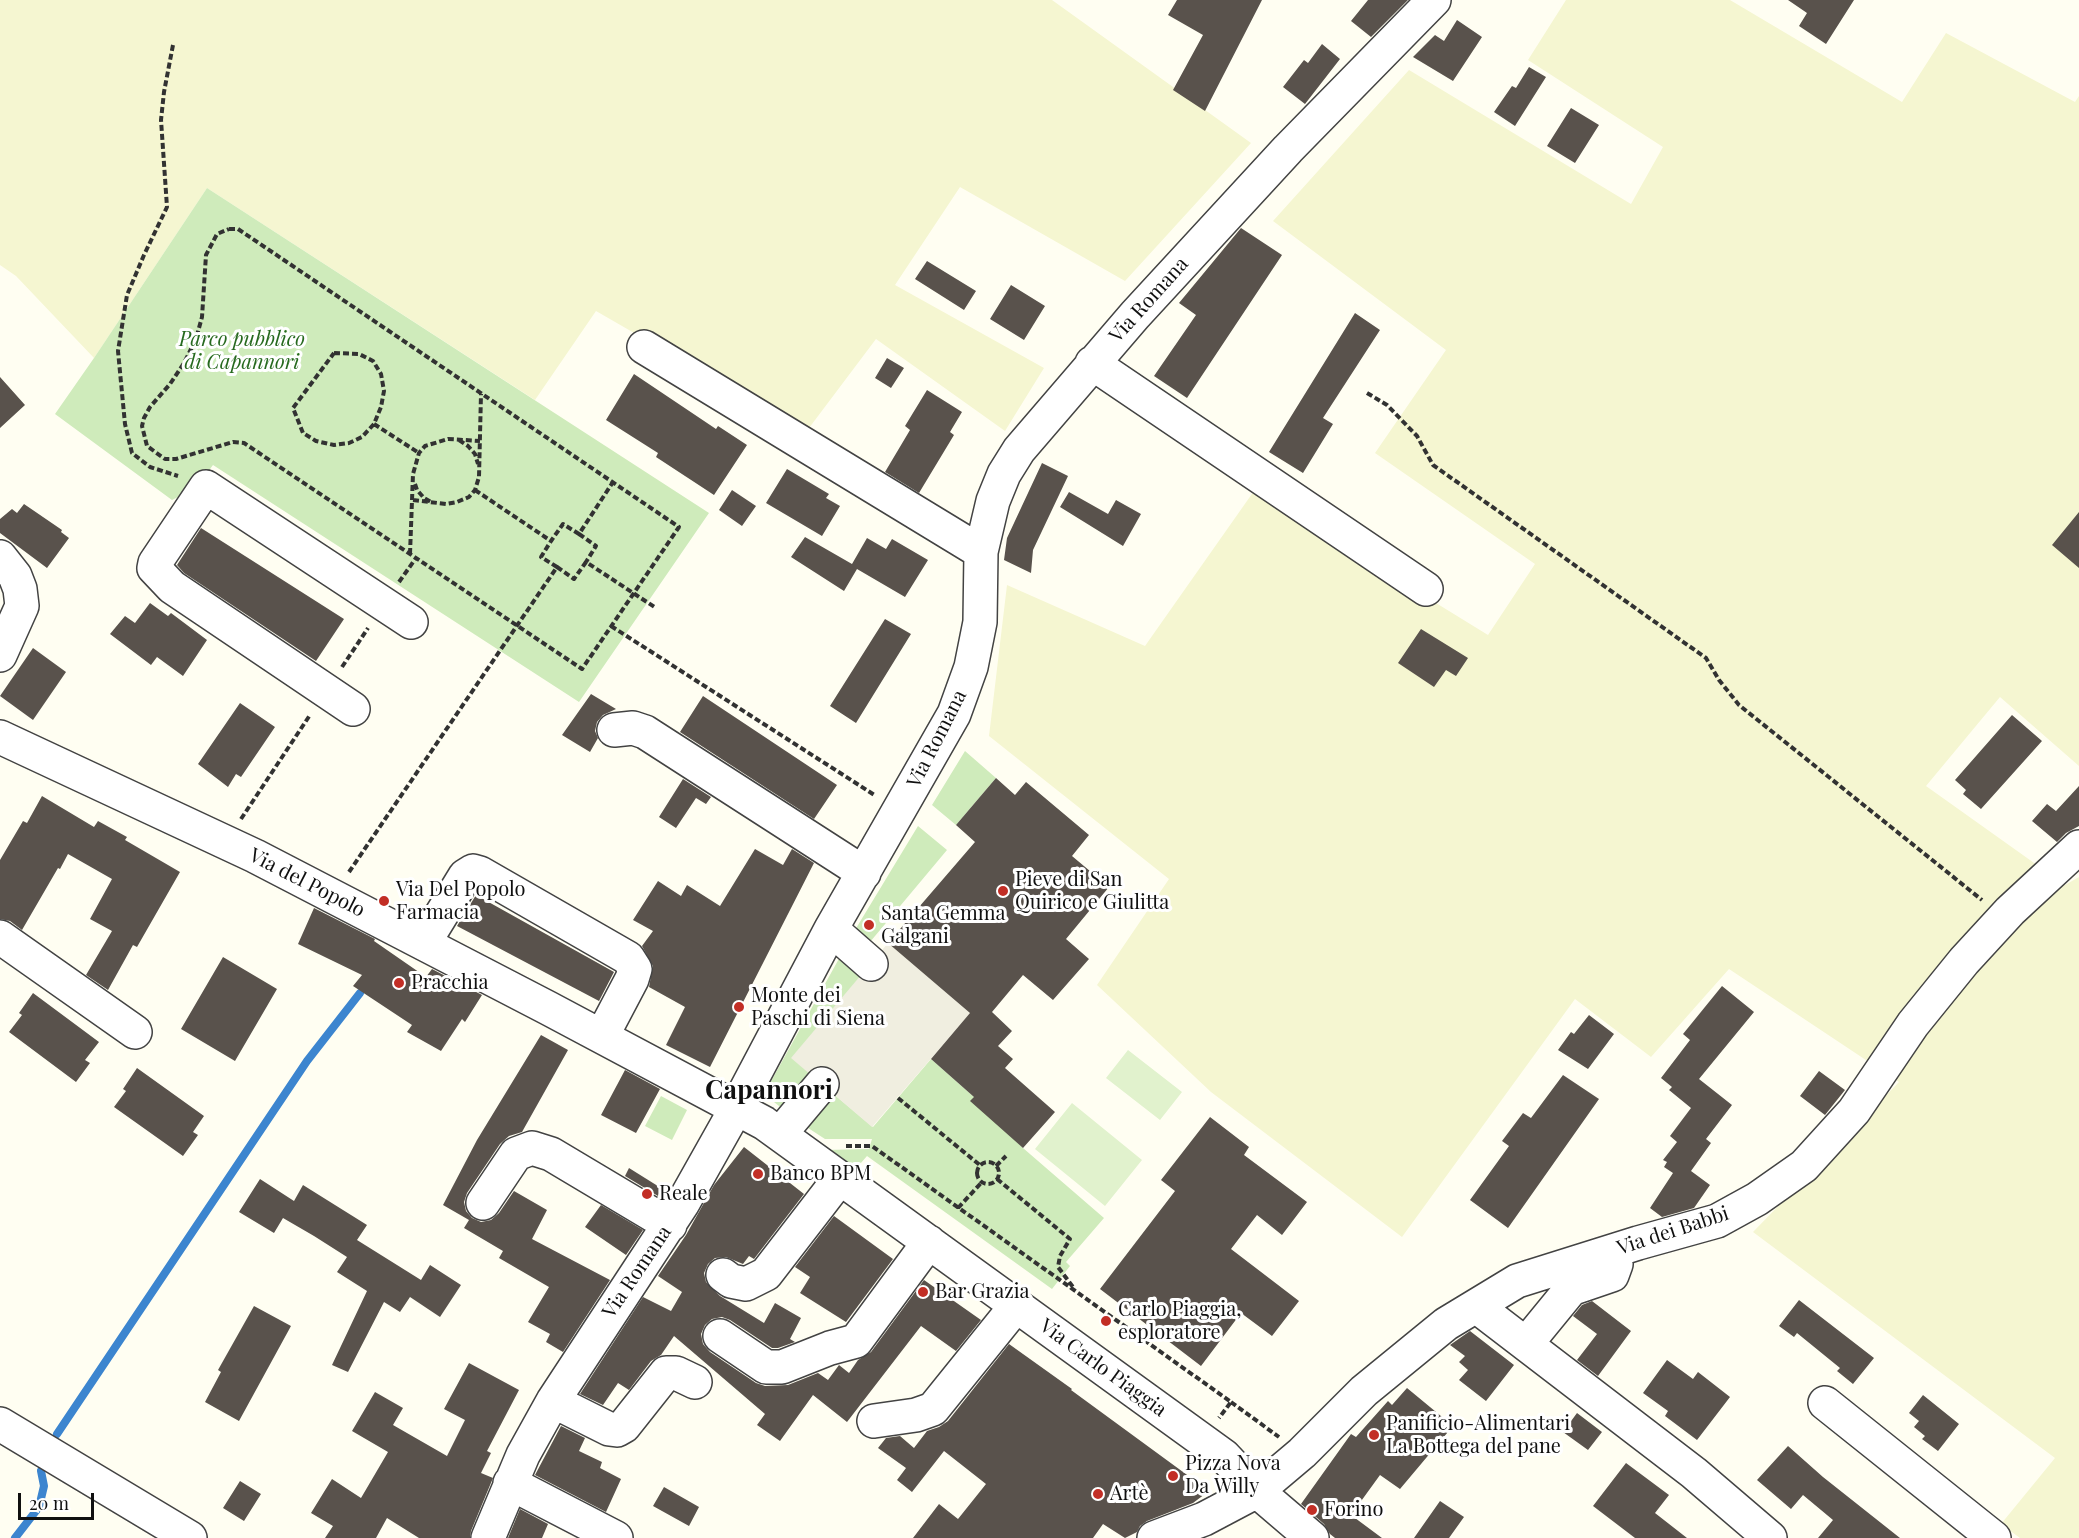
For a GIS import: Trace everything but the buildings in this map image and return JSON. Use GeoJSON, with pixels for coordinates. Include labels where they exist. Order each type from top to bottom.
{"type":"FeatureCollection","features":[{"type":"Feature","properties":{"kind":"street","name":"Via Romana"},"geometry":{"type":"LineString","coordinates":[[488,1538],[510,1483],[553,1401],[670,1225],[737,1107],[831,929],[954,714],[971,667],[980,622],[981,552],[993,501],[1004,474],[1019,450],[1092,363],[1288,149],[1434,0]]}},
{"type":"Feature","properties":{"kind":"street"},"geometry":{"type":"LineString","coordinates":[[644,348],[981,552]]}},
{"type":"Feature","properties":{"kind":"street"},"geometry":{"type":"LineString","coordinates":[[1092,363],[1426,589]]}},
{"type":"Feature","properties":{"kind":"street"},"geometry":{"type":"LineString","coordinates":[[353,709],[172,587],[154,568],[206,487],[398,613]]}},
{"type":"Feature","properties":{"kind":"street"},"geometry":{"type":"LineString","coordinates":[[0,557],[15,576],[20,589],[22,606],[0,655]]}},
{"type":"Feature","properties":{"kind":"street"},"geometry":{"type":"LineString","coordinates":[[614,730],[633,728],[645,732],[864,873]]}},
{"type":"Feature","properties":{"kind":"street","name":"Via del Popolo"},"geometry":{"type":"LineString","coordinates":[[0,737],[205,831],[737,1107]]}},
{"type":"Feature","properties":{"kind":"street","name":"Via dei Babbi"},"geometry":{"type":"LineString","coordinates":[[1154,1538],[1204,1519],[1257,1491],[1302,1453],[1364,1391],[1446,1324],[1517,1281],[1717,1221],[1757,1199],[1804,1166],[1854,1111],[1913,1024],[1964,961],[2003,918],[2079,847]]}},
{"type":"Feature","properties":{"kind":"street"},"geometry":{"type":"LineString","coordinates":[[424,943],[465,876],[473,871],[480,873],[628,958],[635,969],[632,979],[602,1036]]}},
{"type":"Feature","properties":{"kind":"street"},"geometry":{"type":"LineString","coordinates":[[831,929],[871,964]]}},
{"type":"Feature","properties":{"kind":"street"},"geometry":{"type":"LineString","coordinates":[[0,937],[135,1032]]}},
{"type":"Feature","properties":{"kind":"street"},"geometry":{"type":"LineString","coordinates":[[780,1134],[822,1084]]}},
{"type":"Feature","properties":{"kind":"street","name":"Via Carlo Piaggia"},"geometry":{"type":"LineString","coordinates":[[737,1107],[780,1134],[1224,1456],[1257,1491],[1312,1538]]}},
{"type":"Feature","properties":{"kind":"street"},"geometry":{"type":"LineString","coordinates":[[483,1203],[516,1154],[532,1148],[551,1154],[670,1225]]}},
{"type":"Feature","properties":{"kind":"street"},"geometry":{"type":"LineString","coordinates":[[723,1275],[731,1281],[746,1284],[765,1274],[840,1178]]}},
{"type":"Feature","properties":{"kind":"street"},"geometry":{"type":"LineString","coordinates":[[720,1336],[766,1367],[782,1367],[830,1348],[856,1341],[929,1242]]}},
{"type":"Feature","properties":{"kind":"street"},"geometry":{"type":"LineString","coordinates":[[1526,1344],[1571,1289],[1612,1275],[1616,1264],[1609,1252]]}},
{"type":"Feature","properties":{"kind":"street"},"geometry":{"type":"LineString","coordinates":[[874,1421],[916,1415],[933,1409],[1016,1306]]}},
{"type":"Feature","properties":{"kind":"street"},"geometry":{"type":"LineString","coordinates":[[1476,1306],[1695,1473],[1770,1538]]}},
{"type":"Feature","properties":{"kind":"street"},"geometry":{"type":"LineString","coordinates":[[553,1401],[609,1429],[617,1430],[624,1426],[666,1373],[676,1373],[695,1382]]}},
{"type":"Feature","properties":{"kind":"street"},"geometry":{"type":"LineString","coordinates":[[1825,1403],[1994,1538]]}},
{"type":"Feature","properties":{"kind":"street"},"geometry":{"type":"LineString","coordinates":[[0,1424],[190,1538]]}},
{"type":"Feature","properties":{"kind":"street"},"geometry":{"type":"LineString","coordinates":[[510,1483],[616,1538]]}},
{"type":"Feature","properties":{"kind":"path"},"geometry":{"type":"LineString","coordinates":[[173,45],[161,120],[167,207],[127,295],[118,351],[125,424],[132,453],[150,467],[206,487]]}},
{"type":"Feature","properties":{"kind":"path"},"geometry":{"type":"LineString","coordinates":[[229,229],[238,229],[481,394],[679,527],[582,669],[244,443],[233,442],[176,459],[165,459],[147,446],[142,426],[150,406],[170,384],[196,339],[202,317],[206,255],[218,234],[229,229]]}},
{"type":"Feature","properties":{"kind":"path"},"geometry":{"type":"LineString","coordinates":[[334,353],[359,354],[373,361],[381,374],[384,391],[374,424],[362,437],[349,443],[334,445],[316,441],[303,433],[293,408],[334,353]]}},
{"type":"Feature","properties":{"kind":"path"},"geometry":{"type":"LineString","coordinates":[[1367,393],[1387,405],[1417,436],[1433,465],[1706,658],[1719,680],[1739,705],[2003,918]]}},
{"type":"Feature","properties":{"kind":"path"},"geometry":{"type":"LineString","coordinates":[[412,500],[446,504],[469,497],[475,490],[480,468],[481,394]]}},
{"type":"Feature","properties":{"kind":"path"},"geometry":{"type":"LineString","coordinates":[[374,424],[419,453]]}},
{"type":"Feature","properties":{"kind":"path"},"geometry":{"type":"LineString","coordinates":[[459,440],[475,454],[480,468]]}},
{"type":"Feature","properties":{"kind":"path"},"geometry":{"type":"LineString","coordinates":[[410,554],[413,480],[419,453],[425,446],[440,441],[480,441]]}},
{"type":"Feature","properties":{"kind":"path"},"geometry":{"type":"LineString","coordinates":[[413,480],[417,490],[424,498],[434,503]]}},
{"type":"Feature","properties":{"kind":"path"},"geometry":{"type":"LineString","coordinates":[[579,534],[613,482]]}},
{"type":"Feature","properties":{"kind":"path"},"geometry":{"type":"LineString","coordinates":[[475,490],[551,540]]}},
{"type":"Feature","properties":{"kind":"path"},"geometry":{"type":"LineString","coordinates":[[563,524],[596,546],[574,579],[541,557],[551,540],[563,524]]}},
{"type":"Feature","properties":{"kind":"path"},"geometry":{"type":"LineString","coordinates":[[234,828],[326,691],[398,613],[416,558]]}},
{"type":"Feature","properties":{"kind":"path"},"geometry":{"type":"LineString","coordinates":[[586,562],[656,608]]}},
{"type":"Feature","properties":{"kind":"path"},"geometry":{"type":"LineString","coordinates":[[347,874],[557,567]]}},
{"type":"Feature","properties":{"kind":"path"},"geometry":{"type":"LineString","coordinates":[[611,626],[900,811]]}},
{"type":"Feature","properties":{"kind":"path"},"geometry":{"type":"LineString","coordinates":[[898,1098],[981,1166]]}},
{"type":"Feature","properties":{"kind":"path"},"geometry":{"type":"LineString","coordinates":[[843,1146],[872,1146],[1302,1453]]}},
{"type":"Feature","properties":{"kind":"path"},"geometry":{"type":"LineString","coordinates":[[996,1166],[1006,1156]]}},
{"type":"Feature","properties":{"kind":"path"},"geometry":{"type":"LineString","coordinates":[[990,1163],[996,1166],[999,1173],[997,1179],[988,1184],[982,1182],[978,1172],[981,1166],[990,1163]]}},
{"type":"Feature","properties":{"kind":"path"},"geometry":{"type":"LineString","coordinates":[[997,1179],[1070,1239],[1060,1256],[1058,1267],[1073,1287],[1071,1290]]}},
{"type":"Feature","properties":{"kind":"path"},"geometry":{"type":"LineString","coordinates":[[958,1208],[982,1182]]}},
{"type":"Feature","properties":{"kind":"path"},"geometry":{"type":"LineString","coordinates":[[1202,1440],[1231,1402]]}},
{"type":"Feature","properties":{"kind":"green space"},"geometry":{"type":"Polygon","coordinates":[[[0,0],[1052,0],[1251,143],[1125,281],[960,187],[895,285],[1044,368],[1005,431],[876,339],[806,432],[596,311],[535,400],[207,188],[94,358],[16,276],[0,265],[0,0]]]}},
{"type":"Feature","properties":{"kind":"green space"},"geometry":{"type":"Polygon","coordinates":[[[1566,0],[1730,0],[1902,102],[1946,33],[2075,102],[2079,96],[2079,766],[2000,697],[1926,786],[2065,885],[2079,877],[2079,1538],[2020,1538],[2001,1524],[2055,1458],[1753,1232],[1899,1082],[1729,969],[1651,1057],[1575,999],[1402,1237],[1211,1092],[1097,985],[1169,879],[989,736],[1007,585],[1145,646],[1254,491],[1488,635],[1535,564],[1375,453],[1446,350],[1273,221],[1409,70],[1631,204],[1663,147],[1528,60],[1566,0]]]}},
{"type":"Feature","properties":{"kind":"green space","name":"Parco pubblico di Capannori"},"geometry":{"type":"Polygon","coordinates":[[[207,188],[709,513],[579,702],[213,465],[188,499],[182,495],[172,500],[55,414],[207,188]]]}},
{"type":"Feature","properties":{"kind":"green space"},"geometry":{"type":"Polygon","coordinates":[[[965,751],[996,778],[956,825],[932,805],[965,751]]]}},
{"type":"Feature","properties":{"kind":"green space"},"geometry":{"type":"Polygon","coordinates":[[[918,826],[947,850],[870,942],[855,930],[918,826]]]}},
{"type":"Feature","properties":{"kind":"green space"},"geometry":{"type":"Polygon","coordinates":[[[841,955],[863,974],[814,1077],[784,1110],[764,1094],[841,955]]]}},
{"type":"Feature","properties":{"kind":"green space"},"geometry":{"type":"Polygon","coordinates":[[[1128,1050],[1182,1092],[1160,1120],[1106,1078],[1128,1050]]]}},
{"type":"Feature","properties":{"kind":"green space"},"geometry":{"type":"Polygon","coordinates":[[[931,1059],[974,1097],[1023,1148],[1104,1218],[1066,1262],[1070,1266],[1052,1289],[867,1156],[854,1171],[824,1150],[869,1149],[872,1139],[825,1139],[802,1124],[830,1091],[873,1127],[931,1059]]]}},
{"type":"Feature","properties":{"kind":"green space"},"geometry":{"type":"Polygon","coordinates":[[[661,1096],[687,1110],[672,1140],[645,1126],[661,1096]]]}},
{"type":"Feature","properties":{"kind":"green space"},"geometry":{"type":"Polygon","coordinates":[[[1072,1103],[1142,1160],[1105,1206],[1035,1149],[1072,1103]]]}},
{"type":"Feature","properties":{"kind":"shaded area"},"geometry":{"type":"Polygon","coordinates":[[[888,943],[980,1002],[872,1127],[791,1058],[888,943]]]}},
{"type":"Feature","properties":{"kind":"waterway"},"geometry":{"type":"LineString","coordinates":[[57,1434],[307,1061],[360,993]]}},
{"type":"Feature","properties":{"kind":"waterway"},"geometry":{"type":"LineString","coordinates":[[15,1538],[39,1507],[44,1486],[41,1471]]}},
{"type":"Feature","properties":{"kind":"place","name":"Pieve di San Quirico e Giulitta"},"geometry":{"type":"Point","coordinates":[1003,891]}},
{"type":"Feature","properties":{"kind":"place","name":"Via Del Popolo Farmacia"},"geometry":{"type":"Point","coordinates":[384,901]}},
{"type":"Feature","properties":{"kind":"place","name":"Santa Gemma Galgani"},"geometry":{"type":"Point","coordinates":[869,925]}},
{"type":"Feature","properties":{"kind":"place","name":"Pracchia"},"geometry":{"type":"Point","coordinates":[399,983]}},
{"type":"Feature","properties":{"kind":"place","name":"Monte dei Paschi di Siena"},"geometry":{"type":"Point","coordinates":[739,1007]}},
{"type":"Feature","properties":{"kind":"place","name":"Banco BPM"},"geometry":{"type":"Point","coordinates":[758,1174]}},
{"type":"Feature","properties":{"kind":"place","name":"Reale"},"geometry":{"type":"Point","coordinates":[647,1194]}},
{"type":"Feature","properties":{"kind":"place","name":"Bar Grazia"},"geometry":{"type":"Point","coordinates":[923,1292]}},
{"type":"Feature","properties":{"kind":"place","name":"Carlo Piaggia, esploratore"},"geometry":{"type":"Point","coordinates":[1106,1321]}},
{"type":"Feature","properties":{"kind":"place","name":"Panificio-Alimentari La Bottega del pane"},"geometry":{"type":"Point","coordinates":[1374,1435]}},
{"type":"Feature","properties":{"kind":"place","name":"Pizza Nova Da Willy"},"geometry":{"type":"Point","coordinates":[1173,1476]}},
{"type":"Feature","properties":{"kind":"place","name":"Artè"},"geometry":{"type":"Point","coordinates":[1098,1494]}},
{"type":"Feature","properties":{"kind":"place","name":"Forino"},"geometry":{"type":"Point","coordinates":[1312,1510]}},
{"type":"Feature","properties":{"kind":"district","name":"Capannori"},"geometry":{"type":"Point","coordinates":[769,1091]}}]}
